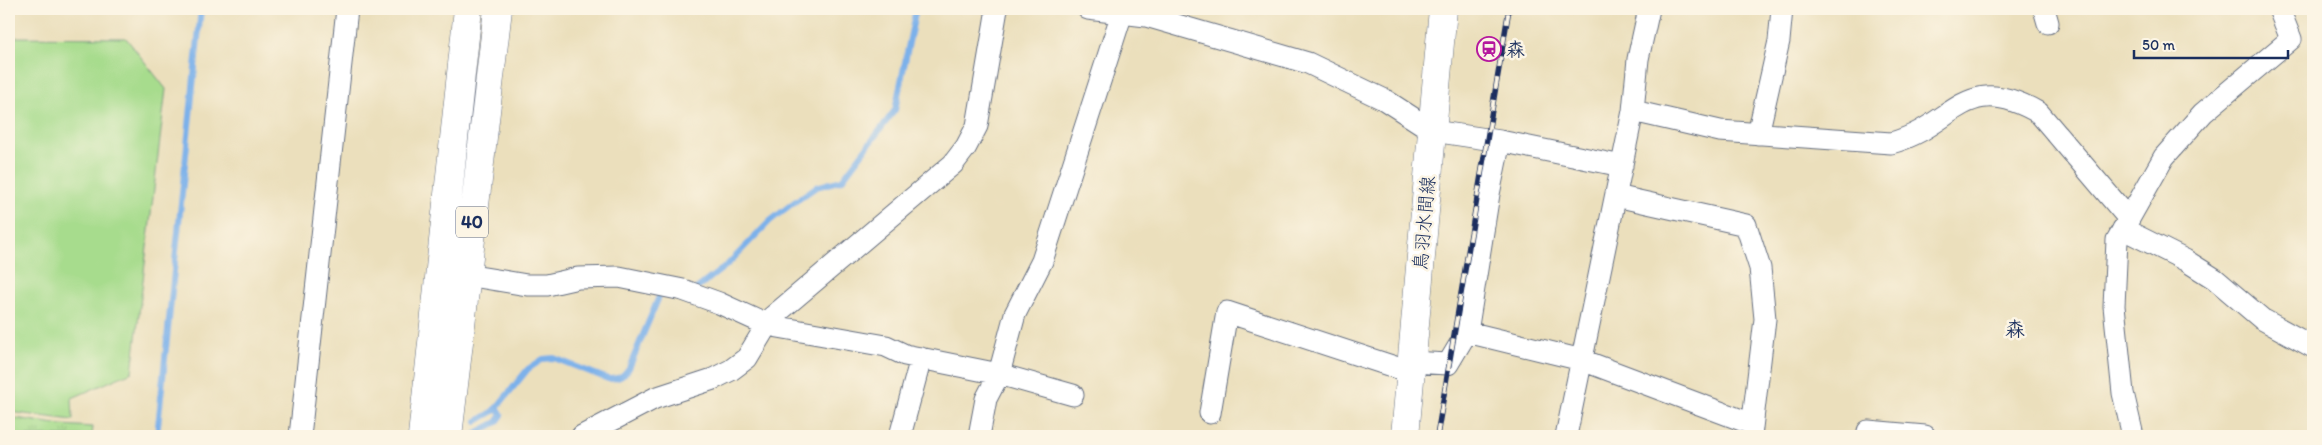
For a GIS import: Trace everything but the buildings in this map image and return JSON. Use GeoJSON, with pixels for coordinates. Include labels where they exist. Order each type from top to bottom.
{"type":"FeatureCollection","features":[{"type":"Feature","properties":{"kind":"main road","name":"40"},"geometry":{"type":"LineString","coordinates":[[422,436],[468,9]]}},
{"type":"Feature","properties":{"kind":"main road","name":"40"},"geometry":{"type":"LineString","coordinates":[[448,436],[498,9]]}},
{"type":"Feature","properties":{"kind":"main road","name":"鳥羽水間線"},"geometry":{"type":"LineString","coordinates":[[1405,436],[1443,9]]}},
{"type":"Feature","properties":{"kind":"street"},"geometry":{"type":"LineString","coordinates":[[300,436],[347,9]]}},
{"type":"Feature","properties":{"kind":"street"},"geometry":{"type":"LineString","coordinates":[[582,436],[655,398],[713,379],[731,370],[747,358],[772,318],[953,164],[966,147],[977,126],[996,9]]}},
{"type":"Feature","properties":{"kind":"street"},"geometry":{"type":"LineString","coordinates":[[1088,9],[1146,16],[1308,63],[1385,100],[1433,131],[1500,141],[1622,166]]}},
{"type":"Feature","properties":{"kind":"street"},"geometry":{"type":"LineString","coordinates":[[1566,436],[1633,111],[1638,59],[1649,9]]}},
{"type":"Feature","properties":{"kind":"street"},"geometry":{"type":"LineString","coordinates":[[1758,134],[1779,42],[1782,9]]}},
{"type":"Feature","properties":{"kind":"street"},"geometry":{"type":"LineString","coordinates":[[2133,436],[2123,393],[2114,306],[2117,240],[2164,157],[2203,113],[2291,39],[2279,9]]}},
{"type":"Feature","properties":{"kind":"street"},"geometry":{"type":"LineString","coordinates":[[979,436],[986,400],[998,374],[1015,314],[1042,261],[1122,13]]}},
{"type":"Feature","properties":{"kind":"street"},"geometry":{"type":"LineString","coordinates":[[1633,111],[1720,132],[1891,144],[1911,138],[1965,102],[1983,96],[1998,96],[2021,102],[2040,113],[2126,224],[2215,279],[2262,319],[2313,347]]}},
{"type":"Feature","properties":{"kind":"street"},"geometry":{"type":"LineString","coordinates":[[1210,413],[1227,312],[1410,367],[1448,364],[1467,332],[1489,194],[1500,141]]}},
{"type":"Feature","properties":{"kind":"street"},"geometry":{"type":"LineString","coordinates":[[1467,332],[1582,360],[1752,430],[1765,319],[1760,268],[1746,225],[1616,196]]}},
{"type":"Feature","properties":{"kind":"street"},"geometry":{"type":"LineString","coordinates":[[466,275],[527,285],[547,285],[578,278],[619,277],[683,290],[767,325],[886,346],[905,355],[998,374],[1073,395]]}},
{"type":"Feature","properties":{"kind":"street"},"geometry":{"type":"LineString","coordinates":[[900,436],[921,358]]}},
{"type":"Feature","properties":{"kind":"street"},"geometry":{"type":"LineString","coordinates":[[1868,431],[1925,436]]}},
{"type":"Feature","properties":{"kind":"green space"},"geometry":{"type":"Polygon","coordinates":[[[9,37],[126,38],[166,89],[132,372],[72,398],[73,420],[9,412],[9,37]]]}},
{"type":"Feature","properties":{"kind":"green space"},"geometry":{"type":"Polygon","coordinates":[[[9,417],[62,425],[93,427],[92,436],[9,436],[9,417]]]}},
{"type":"Feature","properties":{"kind":"waterway"},"geometry":{"type":"LineString","coordinates":[[157,436],[201,9]]}},
{"type":"Feature","properties":{"kind":"waterway"},"geometry":{"type":"LineString","coordinates":[[696,289],[727,265],[770,221],[793,203],[816,187],[842,180],[895,110],[916,9]]}},
{"type":"Feature","properties":{"kind":"waterway"},"geometry":{"type":"LineString","coordinates":[[477,421],[494,411],[528,369],[543,359],[554,358],[608,379],[618,378],[623,375],[629,368],[661,292],[664,292]]}},
{"type":"Feature","properties":{"kind":"waterway"},"geometry":{"type":"LineString","coordinates":[[476,436],[476,433],[497,422],[502,415],[497,407]]}},
{"type":"Feature","properties":{"kind":"railway"},"geometry":{"type":"LineString","coordinates":[[1437,436],[1509,9]]}},
{"type":"Feature","properties":{"kind":"place","name":"森"},"geometry":{"type":"Point","coordinates":[1489,49]}},
{"type":"Feature","properties":{"kind":"district","name":"森"},"geometry":{"type":"Point","coordinates":[2015,329]}}]}
